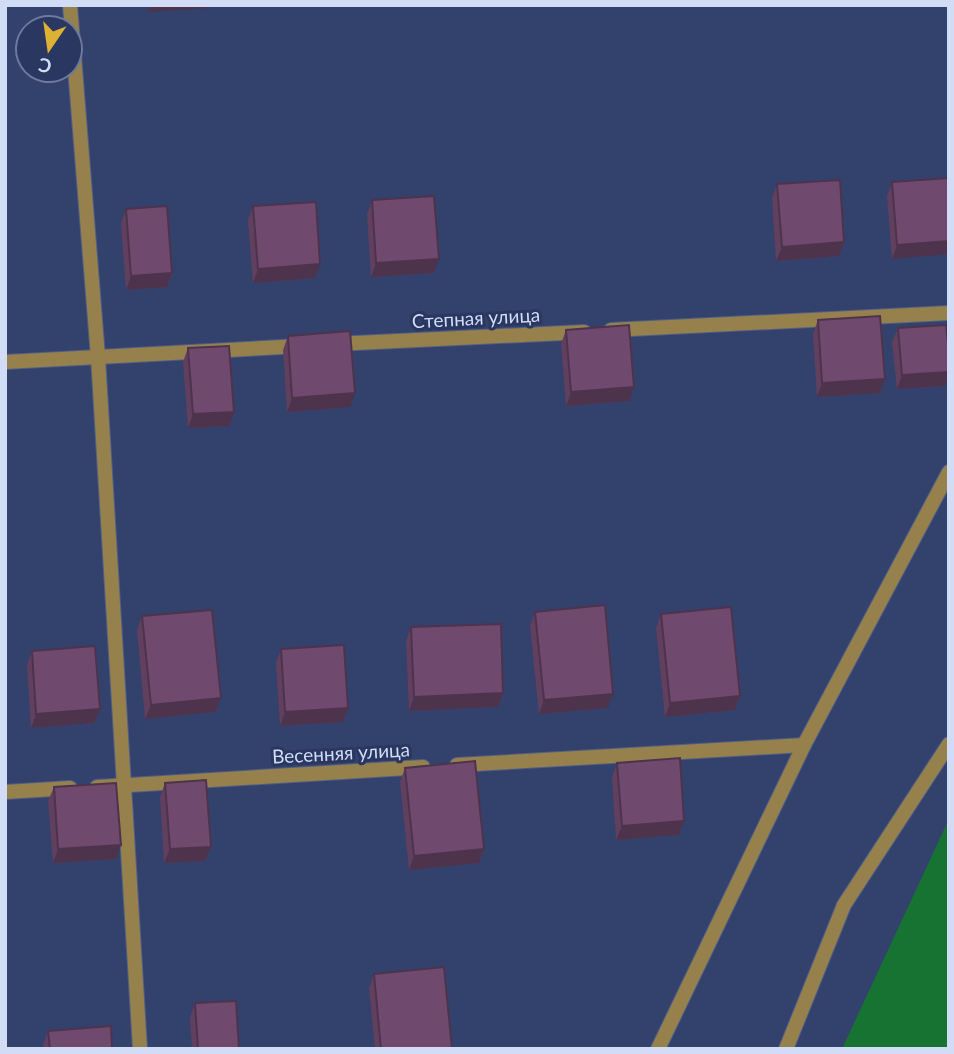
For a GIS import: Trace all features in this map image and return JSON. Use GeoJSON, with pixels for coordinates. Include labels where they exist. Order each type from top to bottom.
{"type":"FeatureCollection","features":[{"type":"Feature","properties":{"kind":"street"},"geometry":{"type":"LineString","coordinates":[[70,5],[98,357],[140,1049]]}},
{"type":"Feature","properties":{"kind":"street","name":"Степная улица"},"geometry":{"type":"LineString","coordinates":[[5,362],[949,313]]}},
{"type":"Feature","properties":{"kind":"street"},"geometry":{"type":"LineString","coordinates":[[658,1049],[804,745],[949,472]]}},
{"type":"Feature","properties":{"kind":"street"},"geometry":{"type":"LineString","coordinates":[[786,1049],[844,905],[949,744]]}},
{"type":"Feature","properties":{"kind":"street","name":"Весенняя улица"},"geometry":{"type":"LineString","coordinates":[[5,792],[804,745]]}},
{"type":"Feature","properties":{"kind":"green space"},"geometry":{"type":"Polygon","coordinates":[[[949,819],[949,1049],[842,1049],[949,819]]]}},
{"type":"Feature","properties":{"kind":"building"},"geometry":{"type":"Polygon","coordinates":[[[949,178],[949,241],[897,245],[892,182],[949,178]]]}},
{"type":"Feature","properties":{"kind":"building"},"geometry":{"type":"Polygon","coordinates":[[[840,180],[844,242],[782,247],[777,184],[840,180]]]}},
{"type":"Feature","properties":{"kind":"building"},"geometry":{"type":"Polygon","coordinates":[[[434,196],[439,259],[376,263],[372,200],[434,196]]]}},
{"type":"Feature","properties":{"kind":"building"},"geometry":{"type":"Polygon","coordinates":[[[316,202],[320,264],[258,269],[253,206],[316,202]]]}},
{"type":"Feature","properties":{"kind":"building"},"geometry":{"type":"Polygon","coordinates":[[[167,206],[172,273],[131,276],[126,209],[167,206]]]}},
{"type":"Feature","properties":{"kind":"building"},"geometry":{"type":"Polygon","coordinates":[[[880,316],[885,379],[822,383],[818,320],[880,316]]]}},
{"type":"Feature","properties":{"kind":"building"},"geometry":{"type":"Polygon","coordinates":[[[629,325],[634,387],[571,392],[566,330],[629,325]]]}},
{"type":"Feature","properties":{"kind":"building"},"geometry":{"type":"Polygon","coordinates":[[[946,325],[949,372],[902,375],[898,328],[946,325]]]}},
{"type":"Feature","properties":{"kind":"building"},"geometry":{"type":"Polygon","coordinates":[[[350,331],[355,393],[292,398],[288,336],[350,331]]]}},
{"type":"Feature","properties":{"kind":"building"},"geometry":{"type":"Polygon","coordinates":[[[229,346],[234,412],[193,414],[188,348],[229,346]]]}},
{"type":"Feature","properties":{"kind":"building"},"geometry":{"type":"Polygon","coordinates":[[[605,605],[613,694],[544,700],[535,612],[605,605]]]}},
{"type":"Feature","properties":{"kind":"building"},"geometry":{"type":"Polygon","coordinates":[[[731,607],[740,696],[670,703],[661,614],[731,607]]]}},
{"type":"Feature","properties":{"kind":"building"},"geometry":{"type":"Polygon","coordinates":[[[212,610],[221,698],[151,705],[142,616],[212,610]]]}},
{"type":"Feature","properties":{"kind":"building"},"geometry":{"type":"Polygon","coordinates":[[[501,624],[503,693],[414,697],[411,627],[501,624]]]}},
{"type":"Feature","properties":{"kind":"building"},"geometry":{"type":"Polygon","coordinates":[[[344,645],[348,708],[285,712],[281,649],[344,645]]]}},
{"type":"Feature","properties":{"kind":"building"},"geometry":{"type":"Polygon","coordinates":[[[95,646],[100,709],[36,714],[32,651],[95,646]]]}},
{"type":"Feature","properties":{"kind":"building"},"geometry":{"type":"Polygon","coordinates":[[[680,758],[684,821],[622,826],[617,763],[680,758]]]}},
{"type":"Feature","properties":{"kind":"building"},"geometry":{"type":"Polygon","coordinates":[[[475,761],[484,849],[414,856],[405,768],[475,761]]]}},
{"type":"Feature","properties":{"kind":"building"},"geometry":{"type":"Polygon","coordinates":[[[206,780],[211,847],[170,849],[165,783],[206,780]]]}},
{"type":"Feature","properties":{"kind":"building"},"geometry":{"type":"Polygon","coordinates":[[[116,783],[121,845],[58,849],[54,787],[116,783]]]}},
{"type":"Feature","properties":{"kind":"building"},"geometry":{"type":"Polygon","coordinates":[[[444,967],[452,1049],[381,1049],[374,974],[444,967]]]}},
{"type":"Feature","properties":{"kind":"building"},"geometry":{"type":"Polygon","coordinates":[[[236,1001],[239,1049],[198,1049],[195,1003],[236,1001]]]}},
{"type":"Feature","properties":{"kind":"building"},"geometry":{"type":"Polygon","coordinates":[[[111,1026],[112,1049],[50,1049],[48,1031],[111,1026]]]}}]}
